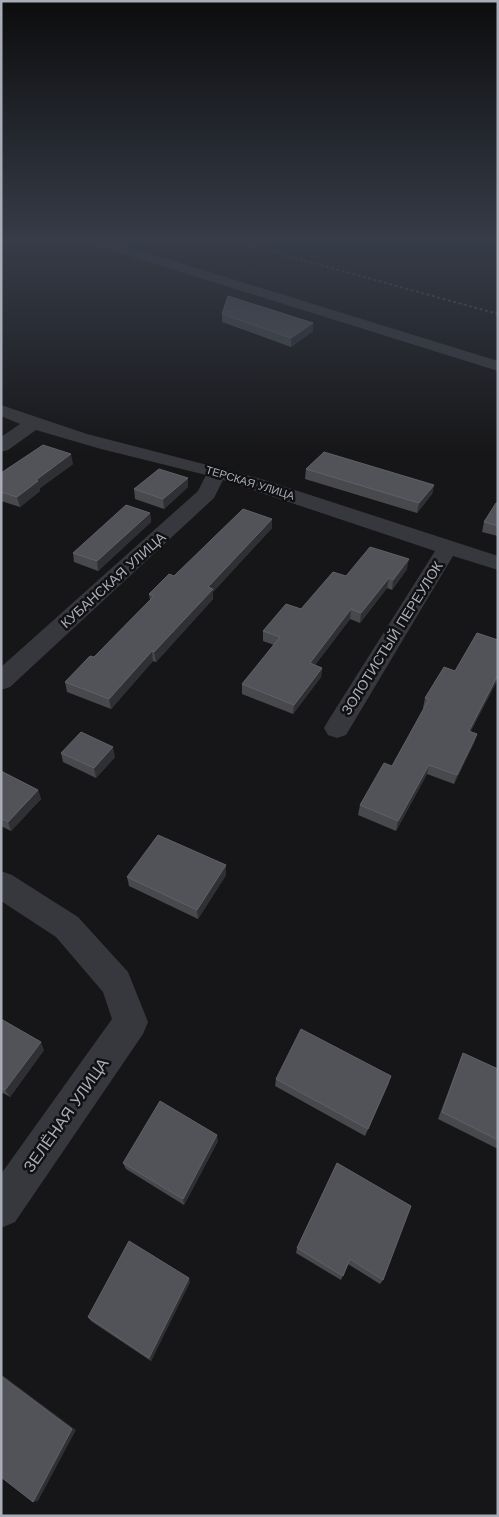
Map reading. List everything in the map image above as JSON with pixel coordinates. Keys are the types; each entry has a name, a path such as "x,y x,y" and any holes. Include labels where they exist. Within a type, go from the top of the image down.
{"street":[{"path":"330,314 498,366"},
{"name":"ТЕРСКАЯ УЛИЦА","path":"1,410 32,424 217,472 447,549 498,563"},
{"path":"1,446 32,424"},
{"name":"КУБАНСКАЯ УЛИЦА","path":"1,681 207,494 217,472"},
{"name":"ЗОЛОТИСТЫЙ ПЕРЕУЛОК","path":"337,728 447,549"},
{"name":"ЗЕЛЁНАЯ УЛИЦА","path":"1,884 67,927 116,983 130,1022 1,1208"}],"building":[{"path":"222,314 284,314 313,323 291,338"},
{"path":"43,445 71,454 17,497 1,492 1,473"},
{"path":"324,452 434,485 419,503 306,469"},
{"path":"159,469 188,478 163,499 134,489"},
{"path":"496,503 498,503 498,526 484,522"},
{"path":"126,505 150,513 97,561 73,553"},
{"path":"243,509 272,519 208,587 213,589 154,652 152,651 109,699 65,682 90,656 94,657 154,596 149,594 169,574 174,576"},
{"path":"370,547 409,559 393,580 389,578 361,613 351,609 310,663 322,668 294,705 242,684 280,637 263,631 286,604 301,609 333,572 346,576"},
{"path":"477,633 498,640 498,675 469,731 477,734 457,775 429,765 398,821 360,805 384,763 392,766 429,699 425,698 444,667 455,671"},
{"path":"81,732 113,747 94,768 61,753"},
{"path":"1,771 38,790 8,822 1,818"},
{"path":"158,835 226,865 197,910 127,877"},
{"path":"1,1019 41,1042 5,1090 1,1088"},
{"path":"301,1029 391,1076 368,1129 276,1079"},
{"path":"463,1053 498,1069 498,1140 442,1112"},
{"path":"160,1101 217,1135 183,1199 123,1163"},
{"path":"337,1163 411,1206 383,1280 350,1259 343,1276 297,1248"},
{"path":"129,1241 189,1278 149,1358 88,1317"},
{"path":"1,1376 72,1429 33,1502 1,1477"}]}
